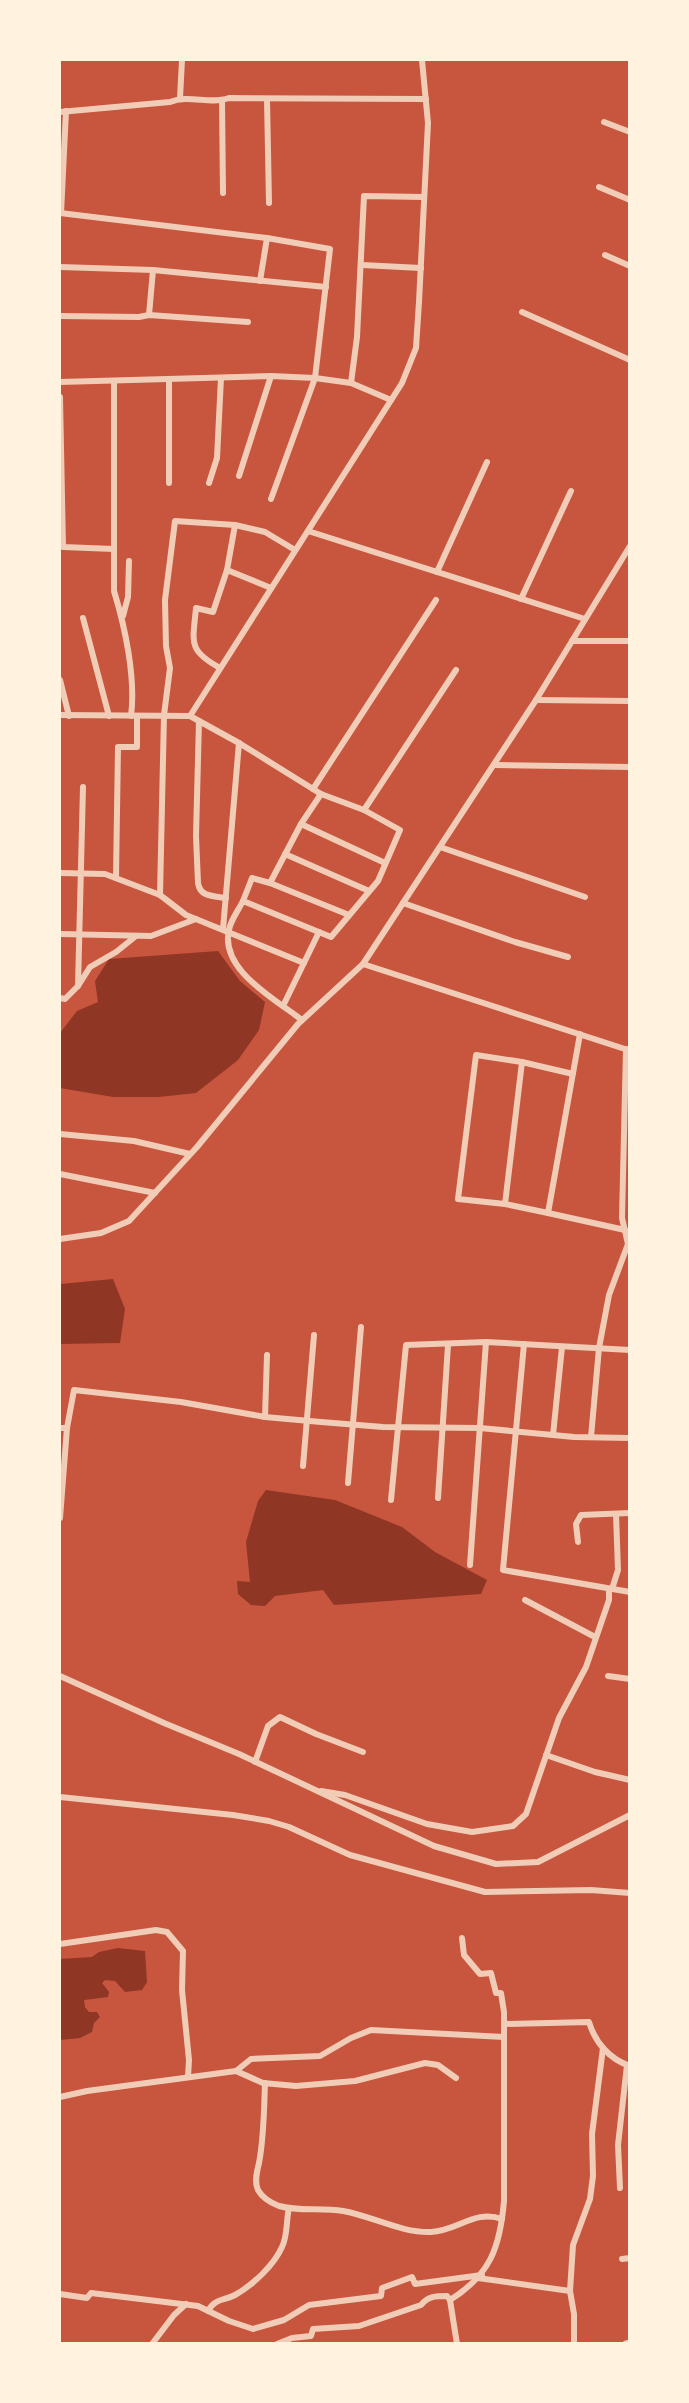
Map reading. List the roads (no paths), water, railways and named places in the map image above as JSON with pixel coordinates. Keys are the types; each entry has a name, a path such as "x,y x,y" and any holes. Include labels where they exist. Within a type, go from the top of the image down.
{"street":[{"path":"180,98 182,60"},
{"path":"190,716 402,383 416,348 428,123 422,60"},
{"path":"271,499 315,378 330,248 60,213 63,111 170,102 180,98 426,99"},
{"path":"267,99 269,203"},
{"path":"222,100 223,193"},
{"path":"604,122 629,132"},
{"path":"599,187 629,200"},
{"path":"351,383 357,337 364,196 425,197"},
{"path":"260,281 267,238"},
{"path":"605,255 629,266"},
{"path":"362,265 421,268"},
{"path":"60,267 153,270 327,288"},
{"path":"149,315 153,270"},
{"path":"523,312 629,360"},
{"path":"60,316 149,315 248,322"},
{"path":"60,382 271,376 315,378 351,383 391,400"},
{"path":"239,476 271,376"},
{"path":"209,483 217,458 221,377"},
{"path":"169,379 169,483"},
{"path":"114,381 114,591 122,618 137,747 118,747 116,878"},
{"path":"60,397 63,547 114,549"},
{"path":"437,572 486,462"},
{"path":"521,599 571,491"},
{"path":"160,895 164,715 170,668 166,646 165,600 175,522 234,525 265,532 295,550"},
{"path":"220,668 205,660 196,651 196,608 213,612 227,570 234,525"},
{"path":"308,531 585,619"},
{"path":"60,1239 101,1233 129,1221 190,1154 302,1020 363,964 536,700 629,546"},
{"path":"122,618 128,597 129,561"},
{"path":"227,570 271,588"},
{"path":"313,789 436,600"},
{"path":"83,618 109,716"},
{"path":"572,641 629,641"},
{"path":"364,810 457,670"},
{"path":"60,680 69,716"},
{"path":"536,700 629,701"},
{"path":"60,716 190,716 321,794 364,810 400,830 377,881 331,937 243,901"},
{"path":"200,721 196,836 198,883 203,894 226,898"},
{"path":"239,743 226,898 228,948 238,971 302,1020"},
{"path":"494,765 629,767"},
{"path":"78,986 83,787"},
{"path":"270,883 301,824 321,794"},
{"path":"301,824 386,863"},
{"path":"440,847 585,897"},
{"path":"285,853 369,891"},
{"path":"60,873 105,874 116,878 160,895 186,915 304,963"},
{"path":"226,930 243,901 252,878 349,915"},
{"path":"403,903 515,942 568,957"},
{"path":"60,934 151,936 196,919"},
{"path":"284,1006 318,932"},
{"path":"60,998 65,999 78,986 90,967 136,936"},
{"path":"363,964 627,1049 622,1219 628,1244 609,1295 599,1348 591,1437"},
{"path":"548,1213 580,1034"},
{"path":"573,1074 476,1055 458,1199 505,1204 627,1231"},
{"path":"505,1204 522,1062"},
{"path":"60,1134 134,1141 190,1154"},
{"path":"60,1174 155,1193"},
{"path":"348,1483 361,1327"},
{"path":"303,1466 314,1335"},
{"path":"391,1500 406,1345 486,1342 629,1350"},
{"path":"470,1565 486,1342"},
{"path":"524,1344 503,1570 629,1592"},
{"path":"438,1498 448,1345"},
{"path":"553,1435 562,1347"},
{"path":"265,1417 267,1355"},
{"path":"60,1518 63,1428 74,1390 181,1402 265,1417 306,1421 398,1427 480,1428 629,1438"},
{"path":"578,1542 576,1524 581,1515 629,1513"},
{"path":"312,1789 345,1796 428,1824 472,1832 513,1826 526,1814 559,1718 586,1667 609,1600 618,1570 615,1514"},
{"path":"525,1600 568,1620 595,1637"},
{"path":"60,1676 255,1762 434,1846 496,1864 538,1862 629,1815"},
{"path":"608,1676 629,1679"},
{"path":"255,1762 268,1726 280,1717 363,1752"},
{"path":"546,1755 595,1772 629,1780"},
{"path":"60,1797 269,1821 357,1857 485,1892 591,1890 629,1893"},
{"path":"60,1944 156,1930 167,1932 183,1951 188,2077"},
{"path":"450,2300 471,2287 480,2277 495,2248 504,2201 504,2024 501,1993 496,1993 491,1973 480,1974 464,1955 462,1938"},
{"path":"504,2024 589,2022 595,2039 603,2048 628,2065 618,2144 620,2188"},
{"path":"236,2071 251,2059 320,2056 371,2030 504,2037"},
{"path":"574,2343 574,2314 570,2291 573,2245 590,2199 593,2176 592,2134 603,2048"},
{"path":"60,2097 236,2071 265,2083 296,2086 355,2081 425,2063 438,2065 456,2078"},
{"path":"265,2083 264,2124 257,2188 265,2198 276,2205 298,2210 334,2209 409,2230 429,2232 457,2226 480,2215 492,2215 502,2219"},
{"path":"208,2311 211,2304 245,2290 276,2257 285,2237 289,2208"},
{"path":"60,2294 87,2298 90,2293 113,2294 198,2306 253,2329 284,2320 309,2305 381,2296 382,2288 412,2277 415,2284 480,2277 570,2291"},
{"path":"277,2343 311,2336 313,2329 359,2326 421,2305 425,2299 447,2295 457,2343"},
{"path":"152,2343 186,2304"}]}
